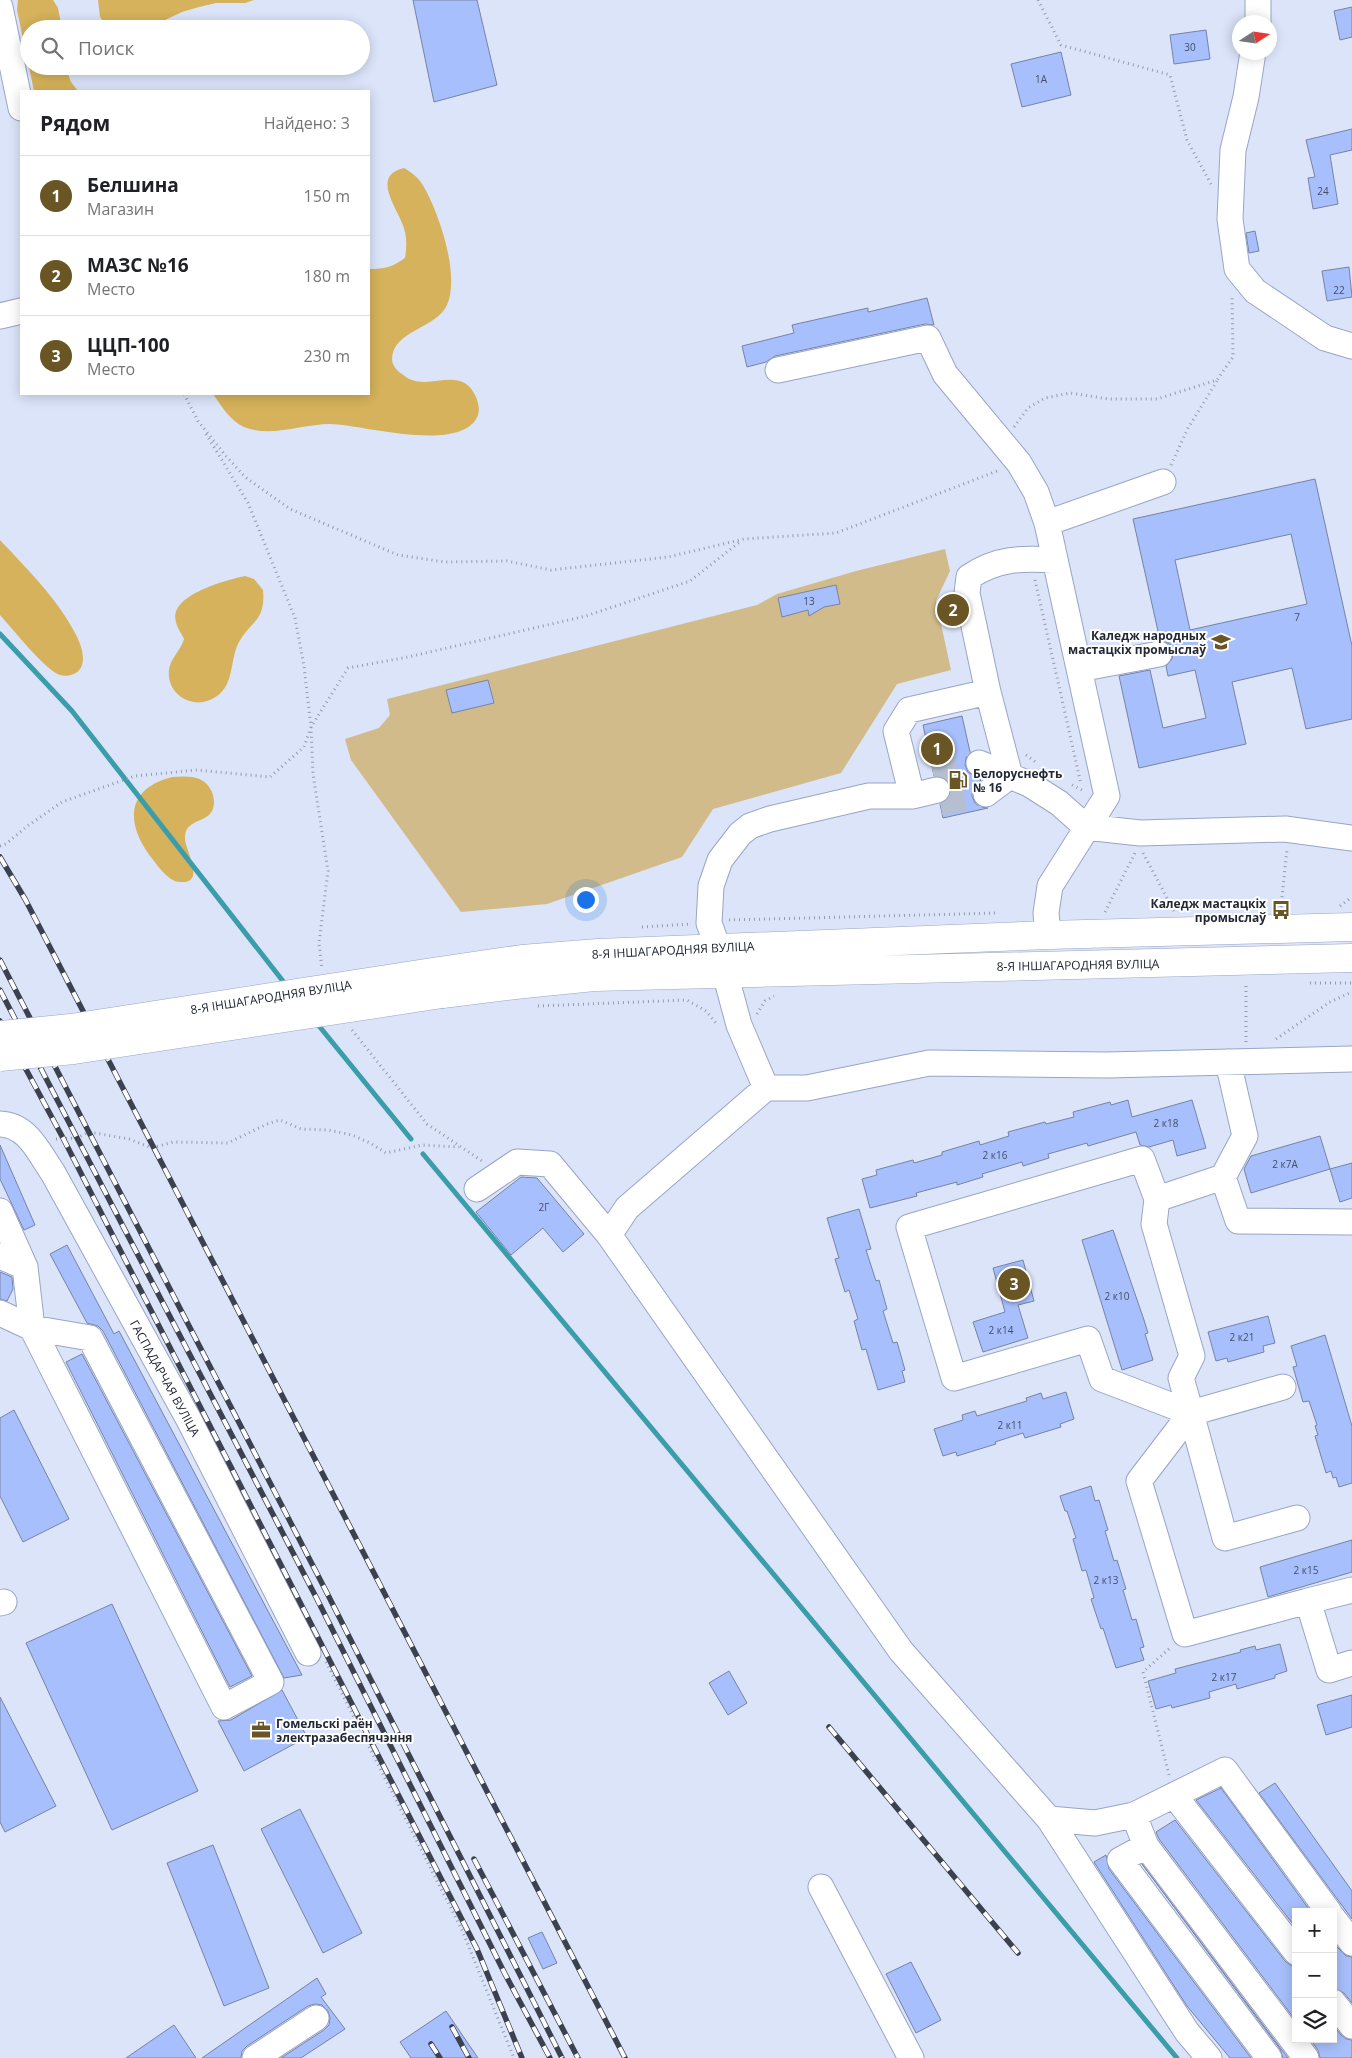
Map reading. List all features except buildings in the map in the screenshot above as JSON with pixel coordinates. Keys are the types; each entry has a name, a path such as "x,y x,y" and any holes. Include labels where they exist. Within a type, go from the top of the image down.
{"main road":[{"name":"8-Я ІНШАГАРОДНЯЯ ВУЛІЦА","path":"0,1057 84,1049 441,983 522,959 598,953 1048,935 1344,918"},
{"path":"1048,935 1049,965"},
{"path":"718,948 725,974"},
{"name":"8-Я ІНШАГАРОДНЯЯ ВУЛІЦА","path":"0,1035 441,983 524,984 594,978 1352,958"}],"street":[{"path":"1258,0 1258,15"},
{"path":"0,6 20,103"},
{"path":"1252,60 1246,97 1233,150 1230,219 1237,269 1255,290 1326,338 1352,346"},
{"path":"0,316 20,311"},
{"path":"778,370 928,338 946,374 1012,454 1036,492 1047,523 1107,796 1050,886 1046,913 1048,935"},
{"path":"1047,523 1163,482"},
{"path":"1010,776 988,692 967,593 969,576 981,569 1020,558 1054,560"},
{"path":"1079,669 1159,654"},
{"path":"912,796 896,731 908,710 988,692"},
{"path":"982,779 1010,776 1029,784 1059,803 1086,827 1140,833 1285,830 1352,838"},
{"path":"718,948 709,923 711,886 720,860 740,834 750,826 770,818 869,796 912,796 936,789"},
{"path":"725,974 739,1024 766,1088"},
{"path":"609,1235 627,1208 766,1088 807,1088 929,1063 1107,1065 1352,1059"},
{"path":"1157,1199 1223,1177 1246,1136 1237,1062"},
{"name":"ГАСПАДАРЧАЯ ВУЛІЦА","path":"0,1124 10,1124 28,1136 53,1173 189,1420 308,1652"},
{"path":"1283,1387 1191,1413 1102,1379 1088,1339 954,1378 909,1227 1142,1159 1157,1199 1154,1224 1192,1356 1181,1378 1191,1413 1225,1538 1296,1518"},
{"path":"477,1189 517,1162 550,1164 609,1235 901,1651 1048,1819 1187,2032 1210,2058"},
{"path":"1223,1177 1238,1222 1352,1222"},
{"path":"0,1210 25,1267 32,1328 224,1707 271,1682 90,1338 32,1328 0,1313"},
{"path":"0,1256 25,1267"},
{"path":"1191,1413 1139,1481 1185,1634 1352,1590"},
{"path":"1308,1601 1329,1670 1352,1663"},
{"path":"1048,1819 1095,1823 1134,1815 1225,1770 1324,1908"},
{"path":"1174,1795 1292,1947"},
{"path":"1134,1815 1146,1846 1306,2058"},
{"path":"1146,1846 1120,1860 1269,2058"},
{"path":"821,1887 911,2058"},
{"path":"1337,2007 1352,2026"},
{"path":"255,2058 316,2018"}],"path":[{"path":"1038,0 1061,45 1170,75 1186,140 1213,188"},
{"path":"1163,482 1188,428 1233,357 1232,288"},
{"path":"198,421 245,477 290,509 398,555 445,562 507,561 551,570 668,557 744,539 836,533 1012,454 1013,429 1028,408 1045,398 1070,393 1108,399 1157,399 1217,380"},
{"path":"185,395 198,421 248,503 294,618 304,666 311,727 313,774 328,871 320,943 322,970"},
{"path":"0,846 6,844 26,827 62,802 135,776 197,770 270,777 304,747 311,727 348,668 408,657 586,616 690,581 744,539"},
{"path":"1034,574 1082,790 1107,796"},
{"path":"1112,915 1103,916 1139,846 1175,913 1166,913"},
{"path":"1281,910 1288,846"},
{"path":"1344,918 1352,897"},
{"path":"1237,1062 1246,983"},
{"path":"1237,1062 1330,1002 1352,992"},
{"path":"532,1007 687,1000 706,1011 721,1029 754,1021 764,1001 772,996 782,995"},
{"path":"349,1026 427,1124 500,1174"},
{"path":"28,1136 50,1140 77,1138 89,1132 129,1139 152,1148 173,1142 228,1144 267,1124 280,1120 301,1130 328,1130 352,1135 386,1153 422,1145 462,1147"},
{"path":"1174,1795 1143,1672 1185,1634"},
{"path":"308,1652 326,1662 462,1930 514,2058"}],"shaded area":[{"path":"18,0 53,0 58,8 60,20 20,20 20,24 17,10"},
{"path":"98,0 254,0 245,3 216,3 182,12 165,20 102,20 100,17"},
{"path":"31,75 68,75 77,90 34,90"},
{"path":"404,168 414,174 431,201 442,230 450,263 451,278 447,305 442,313 399,342 394,349 393,363 398,371 412,380 430,382 456,380 463,382 476,397 479,408 478,415 469,427 453,433 432,435 386,432 330,424 265,431 244,427 234,421 214,395 370,395 370,269 388,267 405,258 405,231 391,200 387,184 389,177 394,172"},
{"path":"0,540 50,595 75,633 83,656 82,665 76,673 66,676 60,675 46,666 0,615"},
{"path":"945,549 950,571 936,601 951,670 897,684 841,773 713,809 682,857 547,904 461,912 351,760 345,739 379,728 390,715 387,699 757,605 777,594 856,571"},
{"path":"245,576 254,579 263,590 262,609 256,621 242,636 238,644 229,679 222,691 209,701 192,702 184,699 177,694 169,679 169,670 173,658 184,639 176,622 176,612 181,604 201,590"},
{"path":"172,777 190,777 205,782 209,786 214,799 213,809 209,815 188,828 185,839 193,865 193,872 192,878 188,881 180,882 162,871 145,848 138,836 134,812 137,801 144,791 156,783"}],"waterway":[{"path":"0,634 72,711 286,985"},
{"path":"315,1021 411,1139"},
{"path":"423,1154 1177,2058"}],"tunnel":[{"path":"933,773 979,763"},
{"path":"940,803 986,794"}],"railway":[{"path":"0,857 25,899 625,2058"},
{"path":"0,960 327,1593 562,2058"},
{"path":"0,990 317,1599 505,1974 550,2058"},
{"path":"0,1021 63,1138 477,1949 522,2058"},
{"path":"829,1727 1018,1953"},
{"path":"474,1859 578,2058"},
{"path":"452,2027 469,2058"},
{"path":"431,2044 440,2058"}],"place":[{"name":"МАЗС №16","path":"953,610"},
{"name":"Каледж народных мастацкіх промыслаў","path":"1221,642"},
{"name":"Белшина","path":"937,749"},
{"name":"Белоруснефть № 16","path":"958,780"},
{"name":"Каледж мастацкіх промыслаў","path":"1281,910"},
{"name":"ЦЦП-100","path":"1014,1284"},
{"name":"Гомельскі раён электразабеспячэння","path":"261,1730"}]}
